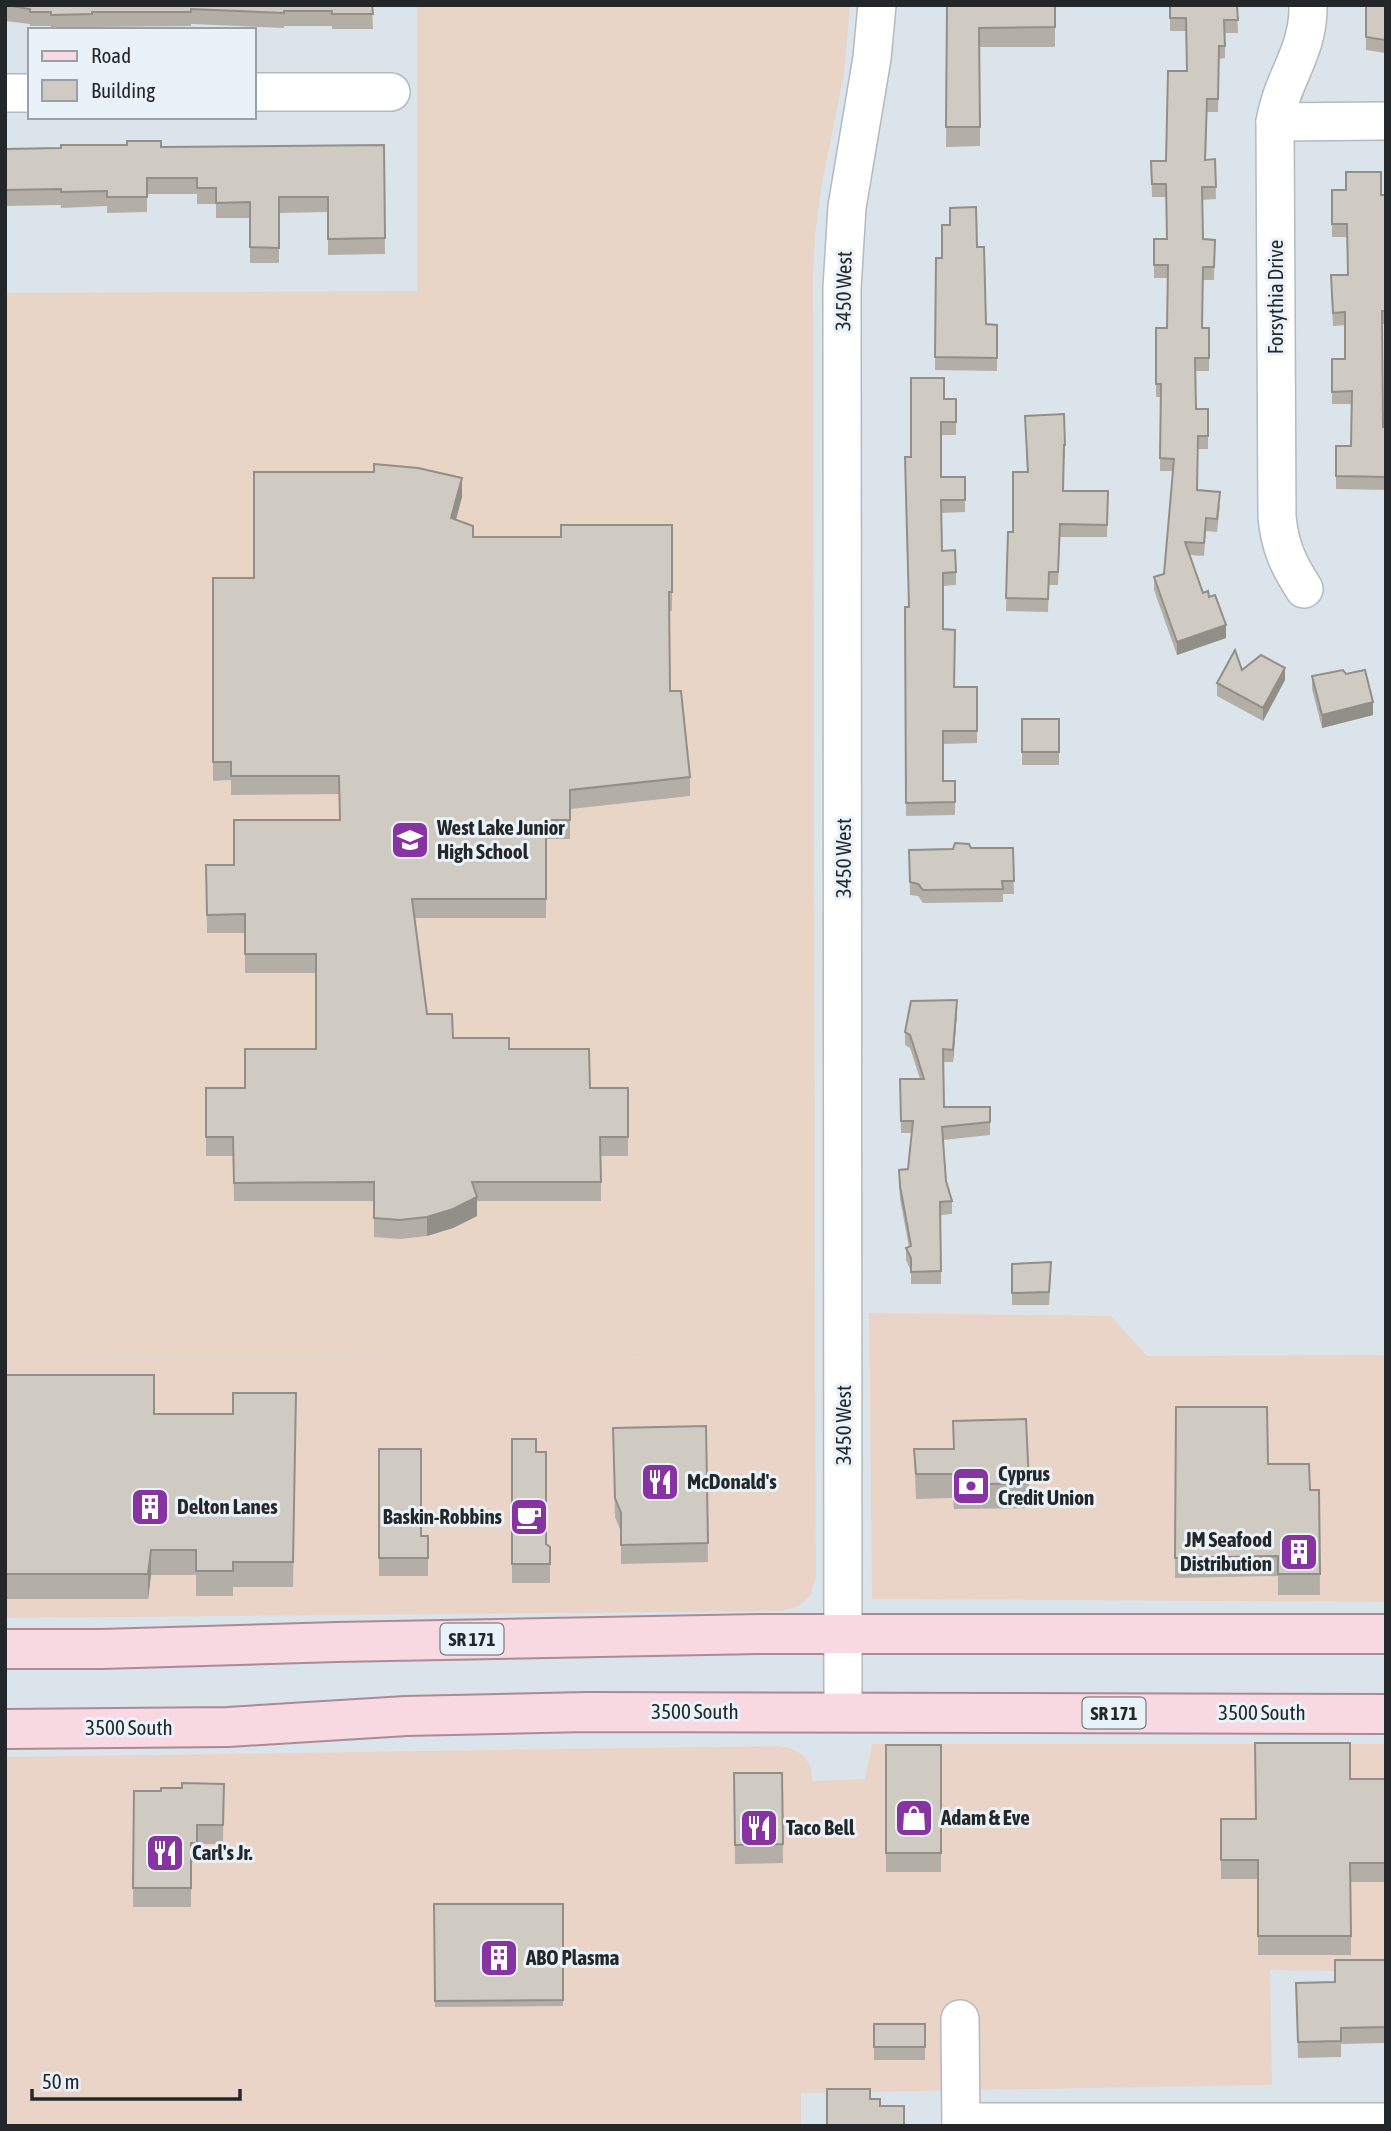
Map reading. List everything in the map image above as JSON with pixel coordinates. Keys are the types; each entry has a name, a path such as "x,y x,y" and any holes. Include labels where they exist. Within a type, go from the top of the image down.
{"main road":[{"name":"SR 171","path":"5,1649 843,1633 1386,1634"},
{"name":"3500 South","path":"5,1729 228,1727 479,1714 1386,1714"}],"street":[{"name":"3450 West","path":"843,1713 842,288 847,207 872,58 877,5"},
{"name":"Forsythia Drive","path":"1304,589 1288,563 1279,540 1277,517 1275,122 1278,101 1304,45 1308,5"},
{"path":"256,92 391,92"},
{"path":"5,93 28,93"},
{"path":"1275,122 1386,121"},
{"path":"960,2020 961,2124 1386,2122"}],"shaded area":[{"name":"West Lake Junior High School","path":"417,5 850,5 844,74 822,183 813,274 815,1357 5,1359 5,293 417,291"},
{"path":"869,1313 1111,1316 1147,1356 1386,1355 1386,1602 872,1599"},
{"path":"815,1357 816,1577 810,1596 794,1608 782,1611 5,1618 5,1359"},
{"path":"872,1744 1386,1744 1386,1972 1270,1970 1272,2085 801,2093 801,2126 5,2126 5,1757 777,1746 790,1748 803,1755 810,1765 813,1781 865,1779"}],"building":[{"path":"5,5 372,5 373,14 191,9 191,12 92,12 51,15 51,12 30,12 30,9"},
{"path":"947,5 1055,5 1055,27 979,28 980,127 946,127"},
{"path":"1170,5 1237,5 1238,20 1224,20 1225,46 1219,46 1218,99 1207,99 1205,160 1215,159 1216,187 1202,187 1203,239 1215,240 1214,267 1203,267 1202,328 1209,328 1209,358 1195,358 1196,409 1208,409 1208,436 1198,436 1197,490 1220,492 1217,519 1206,518 1204,543 1185,542 1203,593 1208,591 1209,597 1215,595 1226,625 1177,642 1154,577 1164,574 1174,459 1160,458 1161,384 1156,384 1156,328 1167,328 1168,265 1154,265 1154,239 1167,239 1166,184 1152,184 1151,161 1166,161 1168,71 1187,71 1186,18 1170,18"},
{"path":"1366,5 1386,5 1386,51 1385,40 1366,37"},
{"path":"127,141 161,141 161,147 384,145 385,238 328,239 328,197 279,197 279,248 250,247 250,202 216,203 216,188 197,188 197,178 147,178 147,197 107,197 107,191 5,190 5,149 61,148 61,145 127,145"},
{"path":"1346,172 1381,172 1381,195 1386,195 1386,311 1382,311 1386,477 1336,476 1336,446 1351,446 1352,391 1332,392 1332,359 1345,359 1345,312 1333,313 1331,275 1348,275 1347,224 1332,224 1332,190 1346,190"},
{"path":"976,207 977,247 984,247 986,324 997,325 997,358 935,357 936,258 942,258 942,225 950,225 950,208"},
{"path":"911,378 944,378 944,399 956,399 956,422 941,422 941,477 965,477 965,500 941,500 942,551 955,550 956,572 943,573 943,629 955,630 954,687 977,687 977,731 943,731 943,781 955,781 955,802 906,803 905,607 909,607 905,457 911,457"},
{"path":"1064,414 1063,491 1108,491 1107,525 1060,524 1058,572 1049,572 1048,599 1006,598 1008,532 1013,532 1013,472 1028,472 1025,416"},
{"path":"374,464 418,468 462,478 451,518 473,526 473,537 561,537 561,525 672,525 672,592 669,592 670,691 681,691 690,777 570,790 570,820 546,820 546,899 412,899 427,1014 452,1014 453,1038 509,1038 509,1049 589,1049 590,1088 628,1088 628,1137 600,1137 601,1182 472,1182 477,1197 453,1209 427,1217 400,1220 374,1218 374,1182 234,1183 233,1137 206,1137 206,1088 245,1088 245,1049 316,1049 316,954 245,954 245,914 207,915 206,865 234,865 234,820 340,820 339,776 231,776 231,762 213,762 213,578 254,578 254,472 374,472"},
{"path":"1235,650 1242,670 1261,655 1285,668 1263,708 1217,683"},
{"path":"1343,670 1346,674 1365,670 1373,702 1322,715 1312,676"},
{"path":"1022,719 1059,719 1059,752 1022,752"},
{"path":"955,843 969,844 971,848 1013,848 1014,881 1002,881 1003,889 923,890 918,884 910,882 909,850 953,849"},
{"path":"957,1000 953,1050 943,1049 944,1107 990,1107 990,1122 942,1127 946,1181 952,1201 940,1202 941,1271 911,1272 911,1258 906,1248 911,1246 899,1170 908,1169 913,1121 901,1121 900,1079 924,1079 910,1035 905,1032 911,1001"},
{"path":"1051,1262 1049,1292 1012,1293 1012,1264"},
{"name":"Delton Lanes","path":"5,1375 154,1375 154,1414 233,1414 233,1393 296,1393 293,1562 233,1562 233,1571 196,1571 196,1550 151,1550 148,1574 5,1574"},
{"path":"1176,1407 1267,1407 1268,1464 1309,1464 1310,1490 1319,1490 1320,1574 1278,1574 1278,1556 1175,1558"},
{"path":"1026,1419 1029,1483 954,1485 953,1474 916,1474 914,1449 954,1449 953,1421"},
{"name":"McDonald's","path":"706,1426 708,1543 621,1545 621,1513 615,1498 613,1428"},
{"name":"Baskin-Robbins","path":"512,1439 536,1439 536,1452 546,1452 546,1544 550,1547 550,1564 512,1564"},
{"path":"379,1449 421,1449 421,1536 428,1536 428,1558 379,1558"},
{"path":"1255,1743 1350,1743 1350,1779 1386,1779 1386,1863 1350,1863 1351,1936 1258,1936 1258,1860 1221,1860 1221,1819 1256,1819"},
{"name":"Adam & Eve","path":"886,1745 941,1745 941,1853 886,1853"},
{"name":"Taco Bell","path":"734,1773 782,1773 783,1844 735,1845"},
{"name":"Carl's Jr.","path":"182,1783 224,1784 223,1825 197,1825 197,1843 191,1843 191,1888 133,1888 134,1791 182,1788"},
{"name":"ABO Plasma","path":"434,1904 563,1904 563,2000 435,2001"},
{"path":"1335,1960 1386,1960 1386,2027 1341,2028 1341,2041 1298,2042 1296,1983 1335,1982"},
{"path":"874,2024 925,2024 925,2047 874,2047"},
{"path":"827,2089 870,2089 870,2099 880,2099 880,2106 904,2106 904,2126 827,2126"}],"place":[{"name":"West Lake Junior High School","path":"410,840"},
{"name":"McDonald's","path":"660,1482"},
{"name":"Cyprus Credit Union","path":"971,1486"},
{"name":"Delton Lanes","path":"150,1507"},
{"name":"Baskin-Robbins","path":"529,1517"},
{"name":"JM Seafood Distribution","path":"1299,1552"},
{"name":"Adam & Eve","path":"914,1818"},
{"name":"Taco Bell","path":"759,1828"},
{"name":"Carl's Jr.","path":"165,1853"},
{"name":"ABO Plasma","path":"499,1958"}]}
